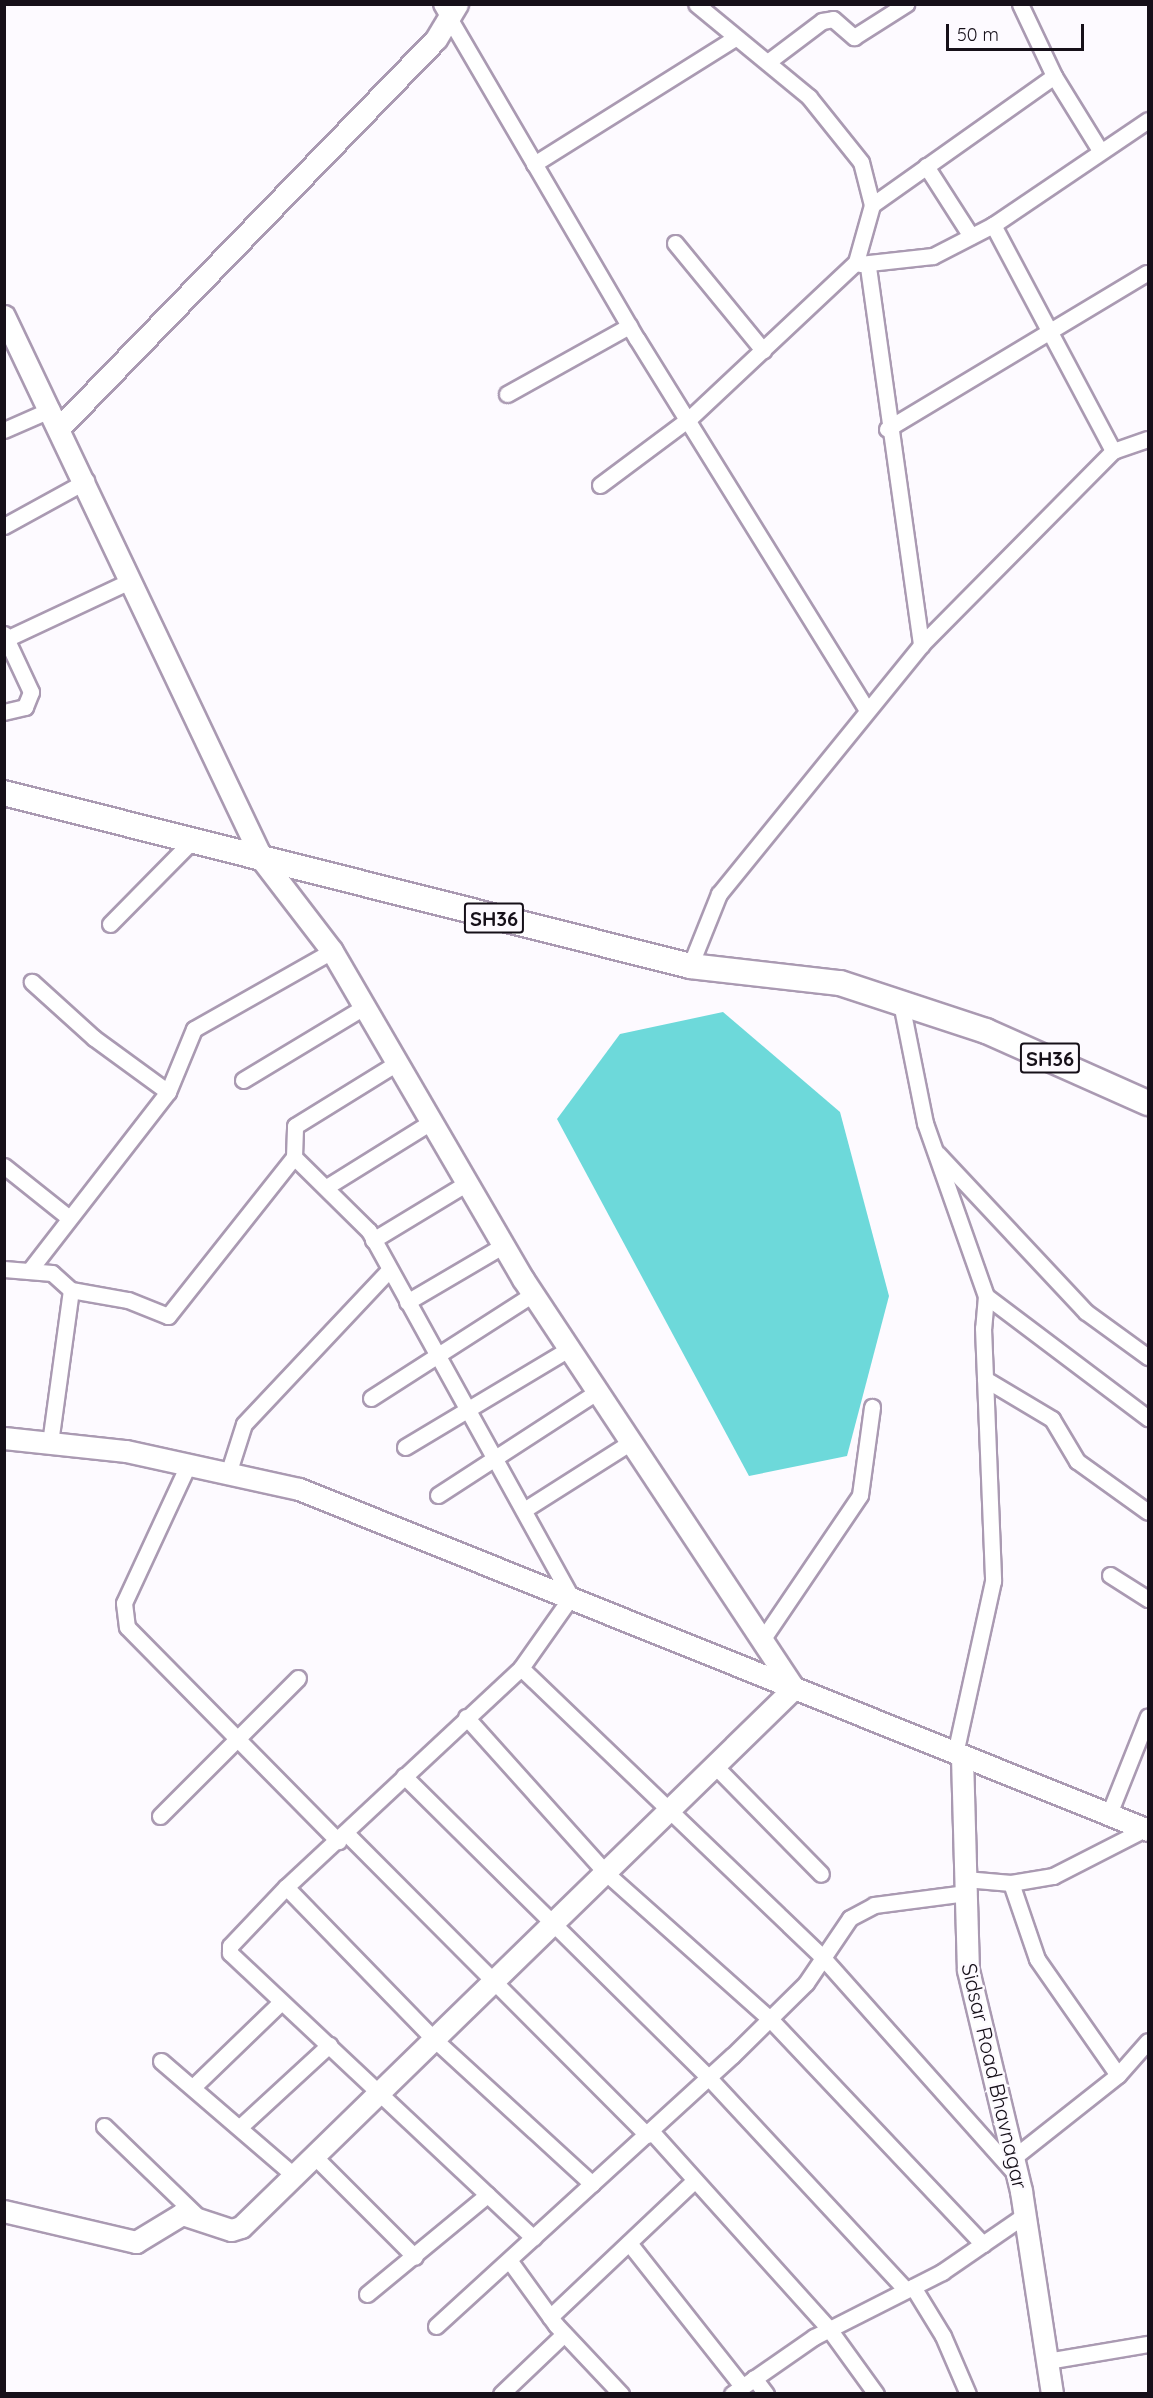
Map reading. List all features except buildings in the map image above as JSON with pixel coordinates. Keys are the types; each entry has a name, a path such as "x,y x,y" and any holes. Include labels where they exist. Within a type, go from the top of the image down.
{"main road":[{"path":"56,418 345,129 371,107 436,39 449,9"},
{"path":"4,316 20,343 86,481 130,581 263,861 332,951 533,1294 794,1688"},
{"name":"SH36","path":"4,793 263,861 690,966 840,983 986,1031 1113,1084 1149,1102"},
{"path":"4,1438 188,1465 299,1489 571,1597 958,1756 1147,1829"},
{"path":"4,2211 136,2242 177,2216 195,2214 236,2229 296,2177 794,1688"},
{"name":"Sidsar Road Bhavnagar","path":"958,1756 966,1886 968,1970 1025,2215 1052,2394"}],"street":[{"path":"696,4 735,38 769,61 809,97 861,162 872,205 862,265 921,645"},
{"path":"769,61 822,21 833,19 854,37 906,4"},
{"path":"1020,4 1054,76 1099,149"},
{"path":"449,9 534,164 629,326 690,418 866,709"},
{"path":"534,164 735,38"},
{"path":"872,205 1054,76"},
{"path":"600,485 690,418 763,350 862,265 933,256 993,225 1099,149 1149,120"},
{"path":"926,166 971,236"},
{"path":"993,225 1113,451"},
{"path":"675,243 763,350"},
{"path":"887,429 1147,273"},
{"path":"507,394 629,326"},
{"path":"4,430 56,418"},
{"path":"690,966 719,894 866,709 921,645 1113,451 1149,440"},
{"path":"4,526 86,481"},
{"path":"4,712 25,707 31,692 5,638 130,581"},
{"path":"110,924 191,842"},
{"path":"29,1271 68,1217 168,1092 194,1029 332,951"},
{"path":"32,982 94,1038 168,1092"},
{"path":"901,1003 934,1150 987,1296 985,1379 993,1581 958,1756"},
{"path":"243,1080 364,1007"},
{"path":"4,1269 52,1273 71,1290 128,1300 168,1316 294,1157 296,1126 397,1063"},
{"path":"328,1186 431,1122"},
{"path":"934,1150 1086,1312 1149,1357"},
{"path":"294,1157 328,1186 373,1240 435,1354 526,1508 571,1597 521,1668 465,1717 342,1837 286,1887 230,1946 234,1961 329,2044 533,2238"},
{"path":"4,1166 68,1217"},
{"path":"373,1240 467,1184"},
{"path":"407,1302 504,1245"},
{"path":"228,1474 244,1424 389,1270"},
{"path":"50,1443 71,1290"},
{"path":"371,1398 435,1354 533,1294"},
{"path":"987,1296 1149,1418"},
{"path":"405,1447 570,1349"},
{"path":"985,1379 1052,1419 1077,1461 1149,1512"},
{"path":"438,1495 598,1391"},
{"path":"762,1640 860,1495 872,1407"},
{"path":"526,1508 631,1442"},
{"path":"188,1465 123,1616 134,1638 238,1741 342,1837 649,2133 695,2180 829,2329 876,2394"},
{"path":"1110,1575 1149,1599"},
{"path":"521,1668 824,1959 1015,2167 1118,2074 1149,2041"},
{"path":"160,1816 238,1741 298,1678"},
{"path":"1109,1814 1144,1740 1149,1716"},
{"path":"465,1717 606,1873 770,2019 983,2244"},
{"path":"715,1766 820,1874"},
{"path":"404,1776 709,2078 909,2289 943,2336 968,2394"},
{"path":"436,2326 709,2078 770,2019 824,1959 850,1918 874,1905 966,1886 1011,1883 1053,1876 1147,1829"},
{"path":"1011,1883 1037,1959 1118,2074"},
{"path":"286,1887 435,2040 592,2184"},
{"path":"193,2087 281,2002"},
{"path":"241,2126 329,2044"},
{"path":"161,2061 241,2126 296,2177"},
{"path":"104,2126 195,2214"},
{"path":"315,2157 415,2257"},
{"path":"550,2317 695,2180"},
{"path":"367,2294 415,2257 487,2195"},
{"path":"743,2386 829,2329 909,2289 983,2244 1025,2215"},
{"path":"629,2243 743,2386 766,2394"},
{"path":"509,2260 564,2334 621,2394"},
{"path":"501,2394 564,2334"},
{"path":"1047,2361 1149,2344"}],"water":[{"path":"723,1012 840,1112 889,1296 847,1456 749,1476 557,1119 620,1034"}]}
